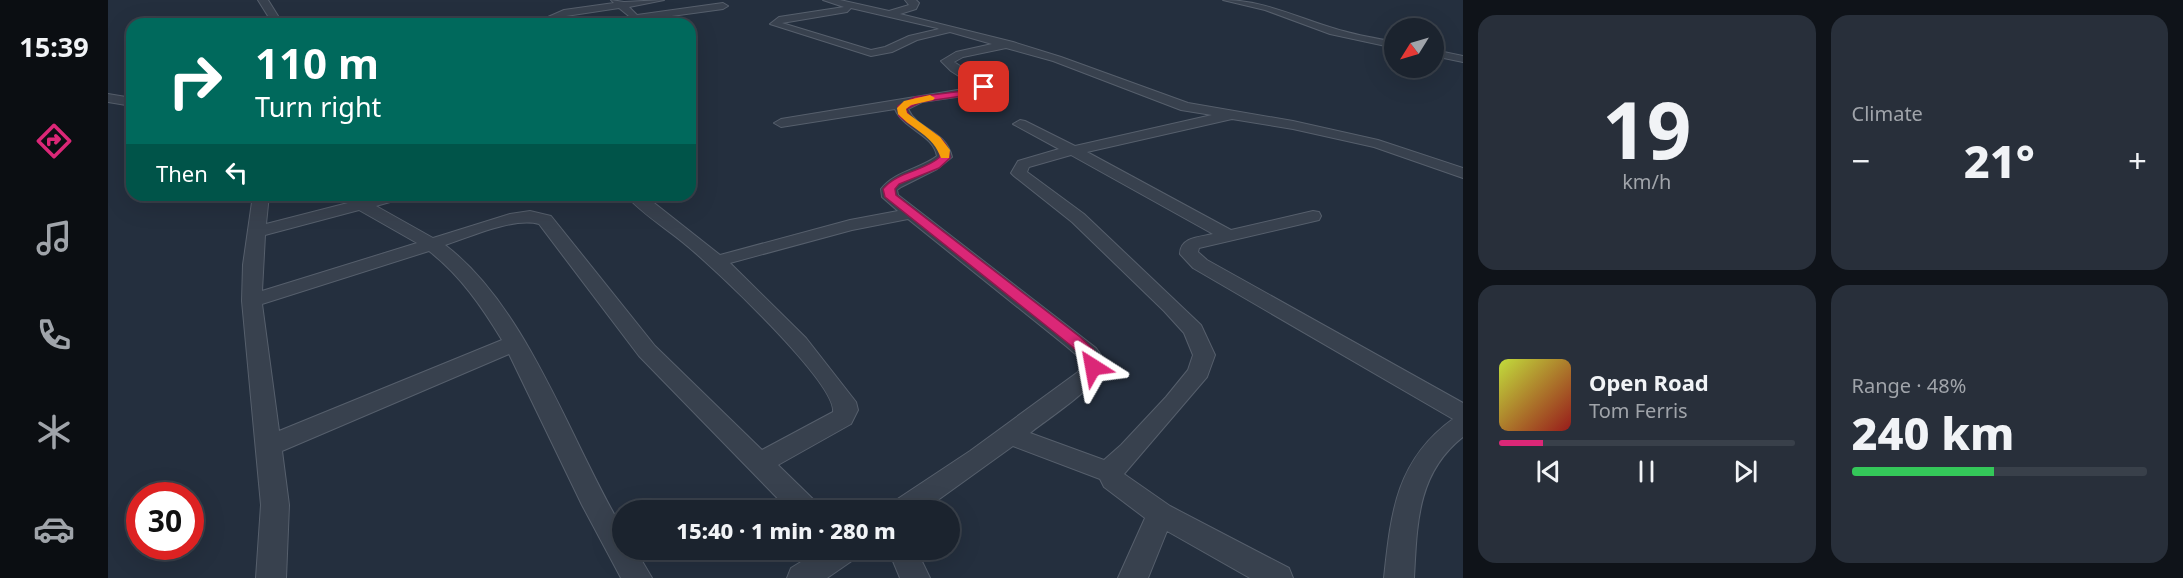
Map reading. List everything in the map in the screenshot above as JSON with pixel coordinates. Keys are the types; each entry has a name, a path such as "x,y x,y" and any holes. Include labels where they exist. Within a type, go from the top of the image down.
{"street":[{"path":"263,0 274,18"},
{"path":"553,18 558,15 618,2 658,0"},
{"path":"828,0 1009,44 1109,77 1167,101 1378,144 1463,173"},
{"path":"890,14 913,7 914,3 910,0"},
{"path":"1228,0 1266,8 1334,32 1384,43"},
{"path":"618,2 635,18 723,5"},
{"path":"856,8 779,20 775,24 864,53 878,53 913,38 953,29"},
{"path":"798,17 893,48"},
{"path":"781,123 980,90 984,87 979,82 947,61 960,54 1009,44"},
{"path":"1444,55 1463,59"},
{"path":"108,98 126,101"},
{"path":"908,103 901,108 902,114 936,139 945,150 945,158 936,166 895,182 889,189 890,197 1053,323 1094,361 1086,377 1010,435 917,500"},
{"path":"1231,115 1023,164 1019,173 1078,218 1171,307 1194,330 1204,355 1199,372 1130,452 1113,467 1111,473 1113,480 1160,514 1278,578"},
{"path":"1020,124 1158,194 1228,235"},
{"path":"260,201 252,265 252,301 275,505 271,578"},
{"path":"257,232 373,201"},
{"path":"642,201 717,261 783,324 832,386 846,410 842,418 758,464"},
{"path":"360,204 433,245 456,264 515,343 591,497 637,578"},
{"path":"717,261 850,225 910,214"},
{"path":"252,301 510,219 530,216 545,220 647,351 796,500"},
{"path":"1313,216 1193,244 1189,249 1189,254 1221,276 1463,414"},
{"path":"268,446 515,343"},
{"path":"1399,578 1404,521 1417,474 1437,445 1463,424"},
{"path":"1010,435 1111,473"},
{"path":"1133,578 1160,514"},
{"path":"802,578 829,560"},
{"path":"907,560 915,578"}],"slow traffic":[{"path":"930,98 908,103 901,108 902,114 936,139 945,150 945,156"}],"route":[{"path":"984,87 973,92 919,99 901,108 902,114 908,120 936,139 945,150 945,158 936,166 895,182 889,189 890,197 1053,323 1088,353 1094,361 1093,367"}]}
